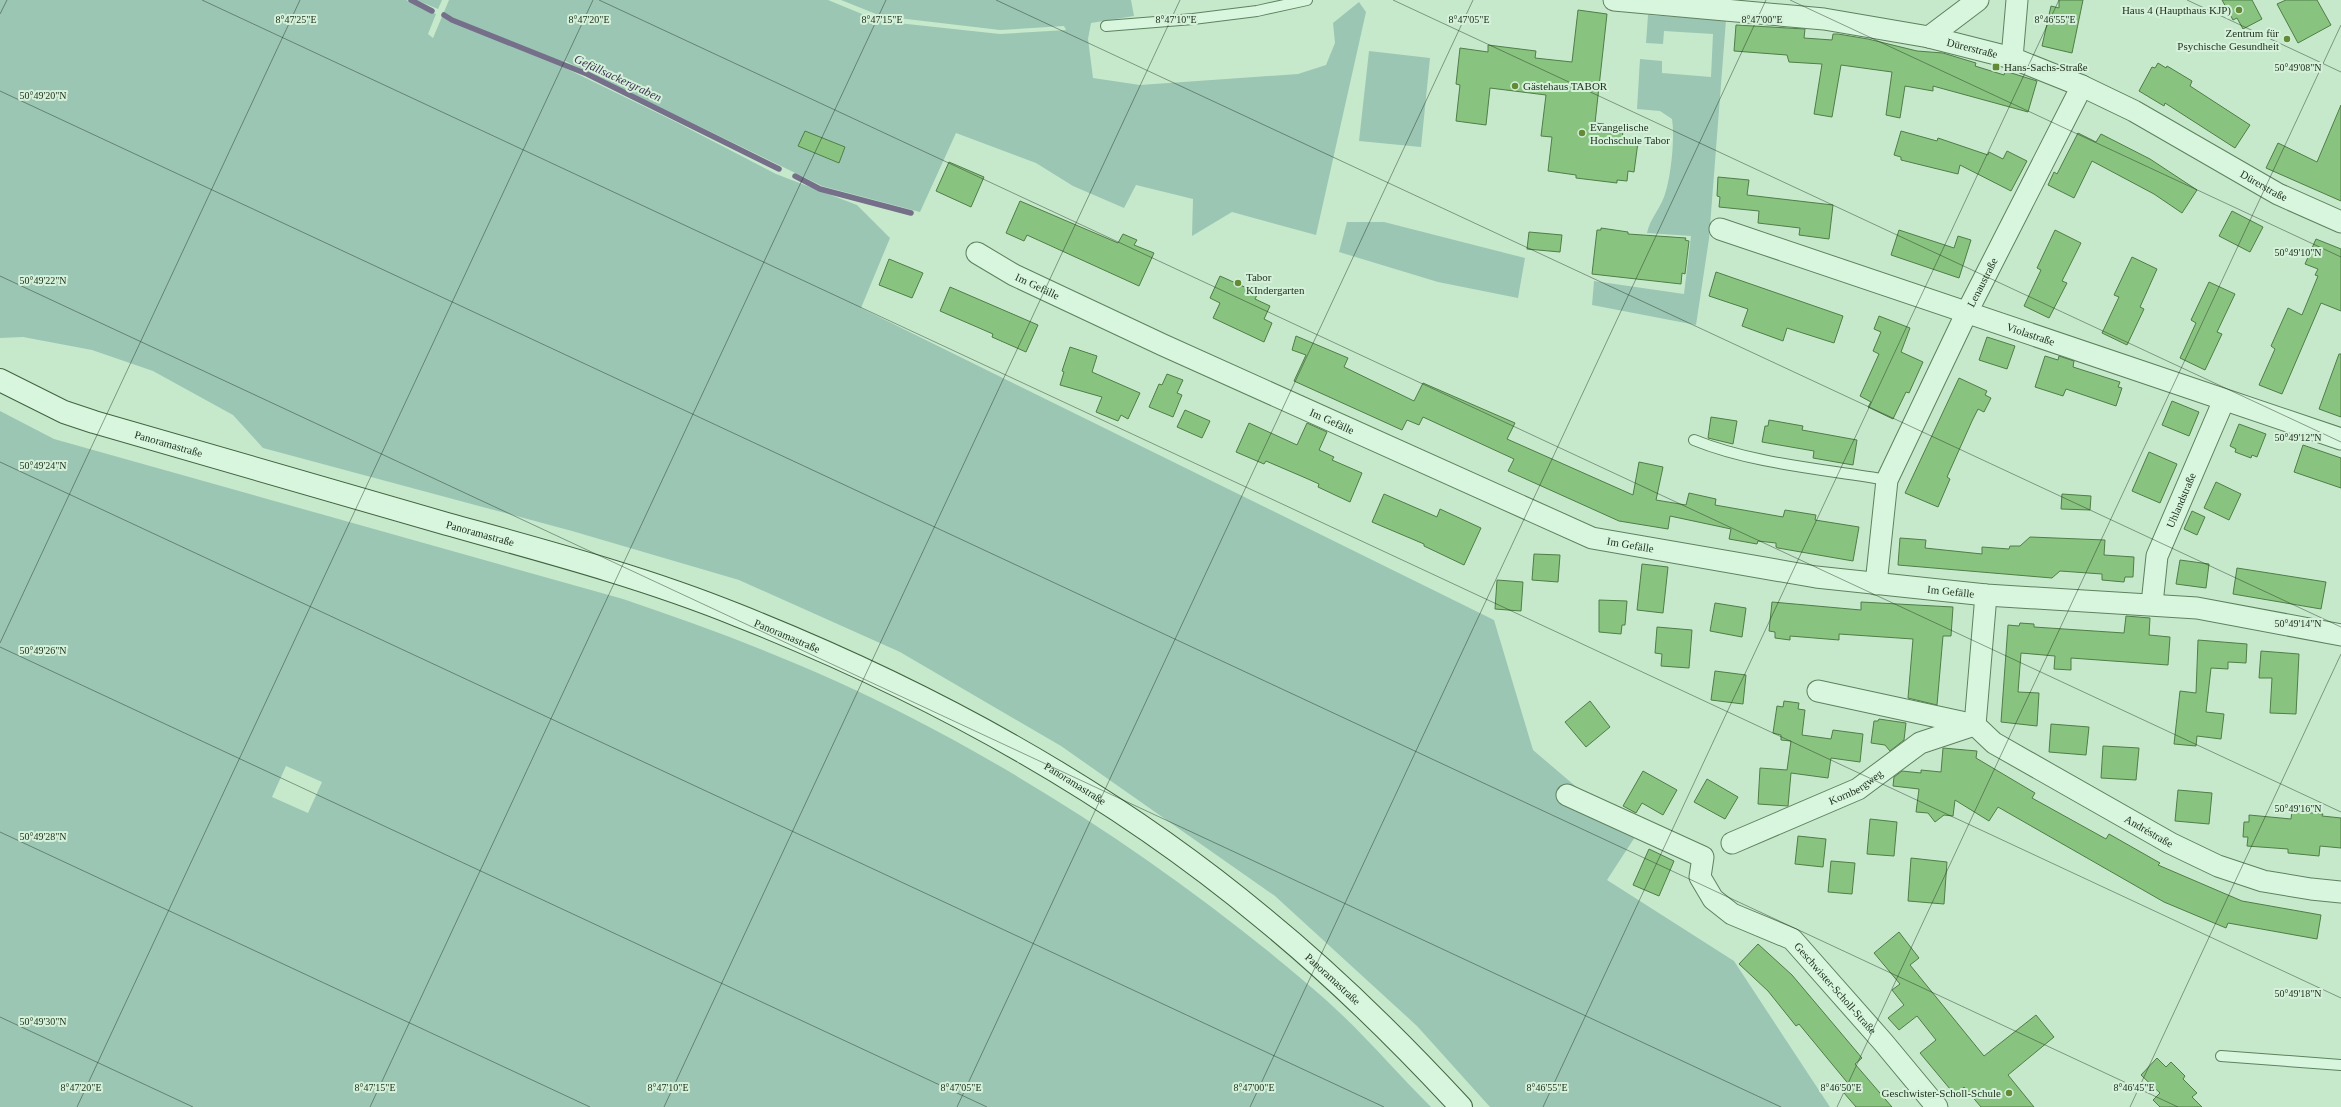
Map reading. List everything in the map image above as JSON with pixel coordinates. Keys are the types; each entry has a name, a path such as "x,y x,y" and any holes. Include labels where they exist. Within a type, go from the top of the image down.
{"main road":[{"name":"Panoramastraße","path":"0,380 64,412 94,422 568,558 648,583 735,614 891,680 963,718 1085,790 1162,841 1209,876 1262,916 1332,977 1414,1056 1461,1107"}],"street":[{"name":"Dürerstraße","path":"1614,0 1647,1 1824,19 1929,37 2012,58 2082,86 2134,111 2278,194 2341,222"},
{"path":"1929,37 1978,0"},
{"path":"2012,58 2017,0"},
{"name":"Lenaustraße","path":"1876,584 1887,480 1967,312 2082,86"},
{"name":"Violastraße","path":"1720,229 2341,439"},
{"name":"Im Gefälle","path":"977,253 1014,275 1592,538 1816,577 1986,595 2152,604 2197,608 2341,635"},
{"name":"Uhlandstraße","path":"2152,604 2157,556 2224,400"},
{"path":"1818,691 1975,725 1986,595"},
{"name":"Kornbergweg","path":"1732,843 1858,789 1920,743 1975,725"},
{"name":"Andréstraße","path":"1975,725 1994,743 2170,844 2218,866 2263,881 2311,889 2341,892"},
{"name":"Geschwister-Scholl-Straße","path":"1567,795 1703,857 1700,876 1713,899 1732,914 1792,939 1873,1030 1937,1107"}],"lane":[{"path":"1106,26 1222,16 1257,11 1307,0"},
{"path":"1694,440 1716,449 1741,455 1887,480"},
{"path":"2222,1056 2341,1065"}],"green space":[{"path":"0,0 406,0 436,14 428,34 433,38 449,0 828,0 879,21 1000,34 1066,30 1064,26 1000,30 881,16 841,0 1131,0 1134,16 1091,23 1088,39 1093,78 1140,85 1298,74 1326,65 1335,43 1333,23 1359,2 1366,12 1316,235 1232,212 1192,236 1193,199 1136,185 1124,208 1073,186 1036,163 956,133 920,212 822,186 565,61 559,65 676,122 776,174 857,205 890,238 861,308 1494,620 1533,750 1635,837 1607,880 1734,961 1830,1107 1490,1107 1417,1026 1275,896 1061,746 900,652 739,580 572,531 263,448 233,415 153,371 92,350 23,337 0,338"},
{"path":"416,0 442,0 438,9"},
{"path":"1648,15 1726,20 1709,239 1696,325 1592,305 1594,281 1684,294 1691,236 1647,233 1650,223 1662,202 1669,179 1672,158 1673,127 1672,119 1660,111 1637,109 1640,59 1662,61 1662,73 1711,77 1713,34 1664,31 1663,44 1646,43"},
{"path":"1369,51 1430,58 1421,147 1359,141"},
{"path":"1347,222 1384,222 1525,258 1518,298 1438,282 1339,252"},
{"path":"0,411 54,439 623,599 769,652 840,683 910,717 965,746 1073,811 1178,882 1229,920 1326,1000 1366,1039 1431,1107 0,1107","holes":["286,766 322,782 308,813 272,797"]}],"building":[{"path":"2059,0 2083,0 2072,53 2042,46 2051,6 2059,8"},
{"path":"2222,0 2252,0 2262,19 2243,29 2237,18 2233,20"},
{"path":"2286,0 2317,0 2331,25 2298,43 2277,4"},
{"path":"1578,10 1607,14 1595,123 1604,124 1603,128 1623,131 1622,140 1638,142 1634,172 1628,171 1627,181 1617,180 1617,183 1576,178 1576,175 1548,171 1552,137 1541,136 1546,95 1490,88 1486,125 1456,121 1460,85 1456,84 1460,48 1488,52 1488,45 1536,51 1535,58 1572,62"},
{"path":"1736,25 1805,29 1804,38 1832,40 1833,34 1838,34 1868,39 1917,51 1943,53 1976,63 1975,66 2004,75 2005,71 2037,81 2028,112 1933,86 1933,91 1905,86 1900,118 1886,115 1892,72 1841,65 1832,117 1814,114 1822,64 1789,62 1787,55 1734,51"},
{"path":"2158,63 2166,68 2167,66 2192,81 2190,86 2250,125 2235,148 2165,103 2164,106 2139,91 2152,67 2155,68"},
{"path":"2341,105 2341,201 2266,168 2278,143 2317,162"},
{"path":"805,131 845,147 839,163 798,146"},
{"path":"1901,131 1937,141 1938,138 1988,155 1989,152 2003,159 2007,151 2027,161 2011,191 1960,165 1958,174 1901,160 1901,157 1894,155"},
{"path":"2078,133 2096,142 2101,134 2150,159 2197,190 2182,213 2154,194 2092,161 2074,198 2048,185 2054,172 2057,174"},
{"path":"949,162 984,177 971,207 936,191"},
{"path":"1718,177 1749,180 1747,195 1833,205 1829,239 1799,235 1800,228 1758,223 1759,211 1719,207 1720,197 1717,196"},
{"path":"1020,201 1118,243 1123,234 1137,240 1134,245 1154,253 1139,286 1027,235 1024,241 1006,233"},
{"path":"2232,211 2263,227 2250,252 2219,236"},
{"path":"1601,228 1628,232 1628,234 1686,238 1685,240 1689,241 1685,274 1682,273 1681,284 1592,274 1597,230 1601,230"},
{"path":"1899,230 1954,248 1958,236 1971,240 1959,278 1891,255"},
{"path":"2055,230 2081,243 2062,281 2067,283 2049,318 2024,306 2041,270 2037,268"},
{"path":"1529,232 1562,235 1560,252 1527,249"},
{"path":"2316,239 2341,249 2341,311 2321,303 2282,394 2259,385 2275,349 2271,346 2288,308 2302,315 2318,276 2315,275 2318,269 2305,264"},
{"path":"2132,257 2157,269 2140,307 2144,309 2127,345 2102,333 2119,297 2114,295"},
{"path":"889,259 923,273 912,298 879,285"},
{"path":"1716,272 1843,316 1834,343 1787,328 1783,341 1742,326 1748,309 1709,296"},
{"path":"1220,276 1258,293 1255,299 1270,306 1264,319 1272,323 1264,342 1213,318 1220,303 1210,298"},
{"path":"2209,282 2235,294 2217,332 2222,334 2205,370 2180,358 2196,323 2191,320"},
{"path":"950,287 1038,325 1026,352 992,337 993,334 940,311"},
{"path":"1879,316 1910,328 1901,352 1923,362 1909,393 1906,392 1893,419 1868,407 1871,402 1860,396 1879,354 1873,351 1881,332 1874,329"},
{"path":"1296,336 1348,358 1344,367 1414,401 1423,383 1515,423 1507,439 1633,495 1639,462 1663,467 1656,500 1686,505 1689,493 1716,499 1715,505 1783,517 1785,510 1816,515 1815,520 1859,527 1853,561 1778,548 1776,547 1776,543 1758,541 1757,544 1729,539 1731,529 1670,516 1668,529 1619,521 1508,471 1514,459 1423,417 1419,425 1407,420 1402,430 1294,381 1306,355 1292,350"},
{"path":"1987,337 2015,346 2007,369 1979,360"},
{"path":"1070,347 1097,356 1092,372 1140,393 1128,419 1121,415 1118,421 1096,412 1102,397 1060,385 1064,372 1062,371"},
{"path":"2339,354 2341,354 2341,417 2319,409"},
{"path":"2045,356 2058,360 2059,356 2074,361 2073,367 2120,382 2118,387 2122,388 2116,406 2066,389 2063,396 2035,387"},
{"path":"1167,374 1183,380 1177,393 1182,395 1173,417 1149,407 1159,384 1162,385"},
{"path":"1959,378 1987,391 1985,395 1991,398 1984,412 1978,409 1972,421 1947,477 1950,479 1938,507 1905,493"},
{"path":"2172,401 2199,412 2189,436 2162,425"},
{"path":"1185,410 1210,421 1202,438 1177,427"},
{"path":"1711,417 1737,421 1733,444 1708,438"},
{"path":"1769,420 1803,426 1802,430 1857,440 1853,465 1813,458 1814,451 1762,442 1765,426 1768,426"},
{"path":"1249,423 1297,445 1307,423 1327,432 1319,450 1334,457 1332,460 1362,473 1350,502 1318,487 1319,484 1308,479 1266,461 1264,464 1236,452"},
{"path":"2239,424 2266,434 2257,457 2252,455 2251,458 2235,452 2236,449 2230,446"},
{"path":"2303,445 2341,458 2341,488 2294,472"},
{"path":"2149,452 2177,464 2160,503 2132,491"},
{"path":"2216,482 2241,494 2229,520 2204,508"},
{"path":"1384,494 1437,517 1440,509 1481,528 1464,565 1424,546 1424,544 1372,522"},
{"path":"2062,494 2091,496 2090,510 2061,509"},
{"path":"2192,511 2205,517 2197,535 2184,529"},
{"path":"2030,537 2105,540 2104,555 2134,557 2133,577 2125,577 2124,582 2102,580 2102,574 2060,571 2052,578 1898,565 1900,538 1926,540 1925,548 1982,554 1982,547 2009,549 2010,546 2020,546"},
{"path":"1534,554 1560,555 1558,582 1532,580"},
{"path":"2180,560 2209,564 2206,588 2176,584"},
{"path":"1642,564 1668,567 1663,613 1637,610"},
{"path":"2237,568 2326,582 2321,609 2233,594"},
{"path":"1497,580 1523,582 1521,611 1495,609"},
{"path":"1599,600 1627,601 1625,625 1622,625 1621,634 1599,632"},
{"path":"1772,602 1861,610 1861,602 1953,607 1951,636 1943,636 1937,705 1908,698 1913,639 1839,634 1839,640 1790,636 1790,640 1775,638 1775,632 1769,631"},
{"path":"1715,603 1746,608 1742,637 1710,631"},
{"path":"2126,616 2150,618 2149,635 2170,637 2168,665 2071,658 2071,670 2054,669 2055,656 2021,653 2018,692 2039,693 2037,726 2001,722 2008,625 2019,626 2020,623 2034,624 2034,627 2124,633"},
{"path":"1657,627 1692,630 1689,668 1661,666 1662,654 1655,653"},
{"path":"2198,640 2247,644 2246,663 2228,662 2228,669 2211,668 2206,712 2224,714 2221,739 2197,736 2196,746 2174,744 2180,691 2196,693"},
{"path":"2261,651 2299,654 2296,714 2270,713 2272,678 2259,678"},
{"path":"1715,671 1746,675 1743,704 1711,700"},
{"path":"1590,701 1610,727 1586,747 1565,722"},
{"path":"1784,701 1799,703 1798,709 1805,710 1802,735 1831,739 1833,730 1863,734 1860,762 1831,758 1828,778 1791,773 1788,806 1758,804 1760,768 1787,770 1791,741 1781,740 1781,735 1773,733 1777,706 1783,707"},
{"path":"1879,719 1906,723 1904,740 1890,751 1885,745 1871,743 1874,721 1878,721"},
{"path":"2051,724 2089,727 2086,755 2049,752"},
{"path":"2103,746 2139,748 2136,780 2101,778"},
{"path":"1943,748 1977,751 1976,758 2035,793 2032,798 2106,839 2109,834 2160,863 2158,865 2242,901 2321,915 2317,939 2228,923 2226,928 2164,902 1998,807 1989,821 1955,800 1953,816 1944,815 1935,822 1928,813 1916,812 1919,789 1893,786 1894,777 1902,771 1921,773 1921,770 1941,772"},
{"path":"1643,771 1677,790 1663,815 1642,803 1636,813 1623,806"},
{"path":"1707,779 1738,797 1725,819 1694,802"},
{"path":"2178,790 2212,793 2209,824 2175,821"},
{"path":"2292,811 2323,814 2322,816 2341,818 2341,848 2320,846 2319,856 2288,853 2288,849 2247,846 2248,837 2243,837 2244,822 2249,822 2249,815 2291,819"},
{"path":"1870,819 1897,822 1894,856 1867,854"},
{"path":"1798,836 1826,839 1823,867 1795,864"},
{"path":"1649,849 1674,861 1659,896 1633,885"},
{"path":"1911,858 1947,862 1944,904 1908,901"},
{"path":"1831,861 1855,863 1852,894 1828,892"},
{"path":"1899,932 1919,958 1910,965 1984,1056 2036,1015 2054,1037 2008,1075 2034,1107 1981,1107 1964,1087 1955,1095 1920,1053 1936,1040 1917,1016 1899,1030 1888,1018 1904,1005 1892,990 1900,984 1874,953"},
{"path":"1758,944 1792,975 1862,1058 1855,1064 1892,1107 1856,1107 1844,1093 1851,1087 1799,1024 1796,1026 1768,991 1739,964"},
{"path":"2157,1058 2166,1067 2171,1062 2185,1076 2183,1079 2197,1093 2192,1097 2202,1107 2160,1107 2153,1100 2160,1093 2141,1075"}],"waterway":[{"name":"Gefällsackergraben","path":"411,0 432,11"},
{"name":"Gefällsackergraben","path":"444,15 452,20 587,74 779,169"},
{"name":"Gefällsackergraben","path":"795,176 820,189 911,213"}],"place":[{"name":"Haus 4 (Haupthaus KJP)","path":"2239,10"},
{"name":"Zentrum für Psychische Gesundheit","path":"2287,39"},
{"name":"Hans-Sachs-Straße","path":"1996,67"},
{"name":"Gästehaus TABOR","path":"1515,86"},
{"name":"Evangelische Hochschule Tabor","path":"1582,133"},
{"name":"Tabor KIndergarten","path":"1238,283"},
{"name":"Geschwister-Scholl-Schule","path":"2009,1093"}]}
